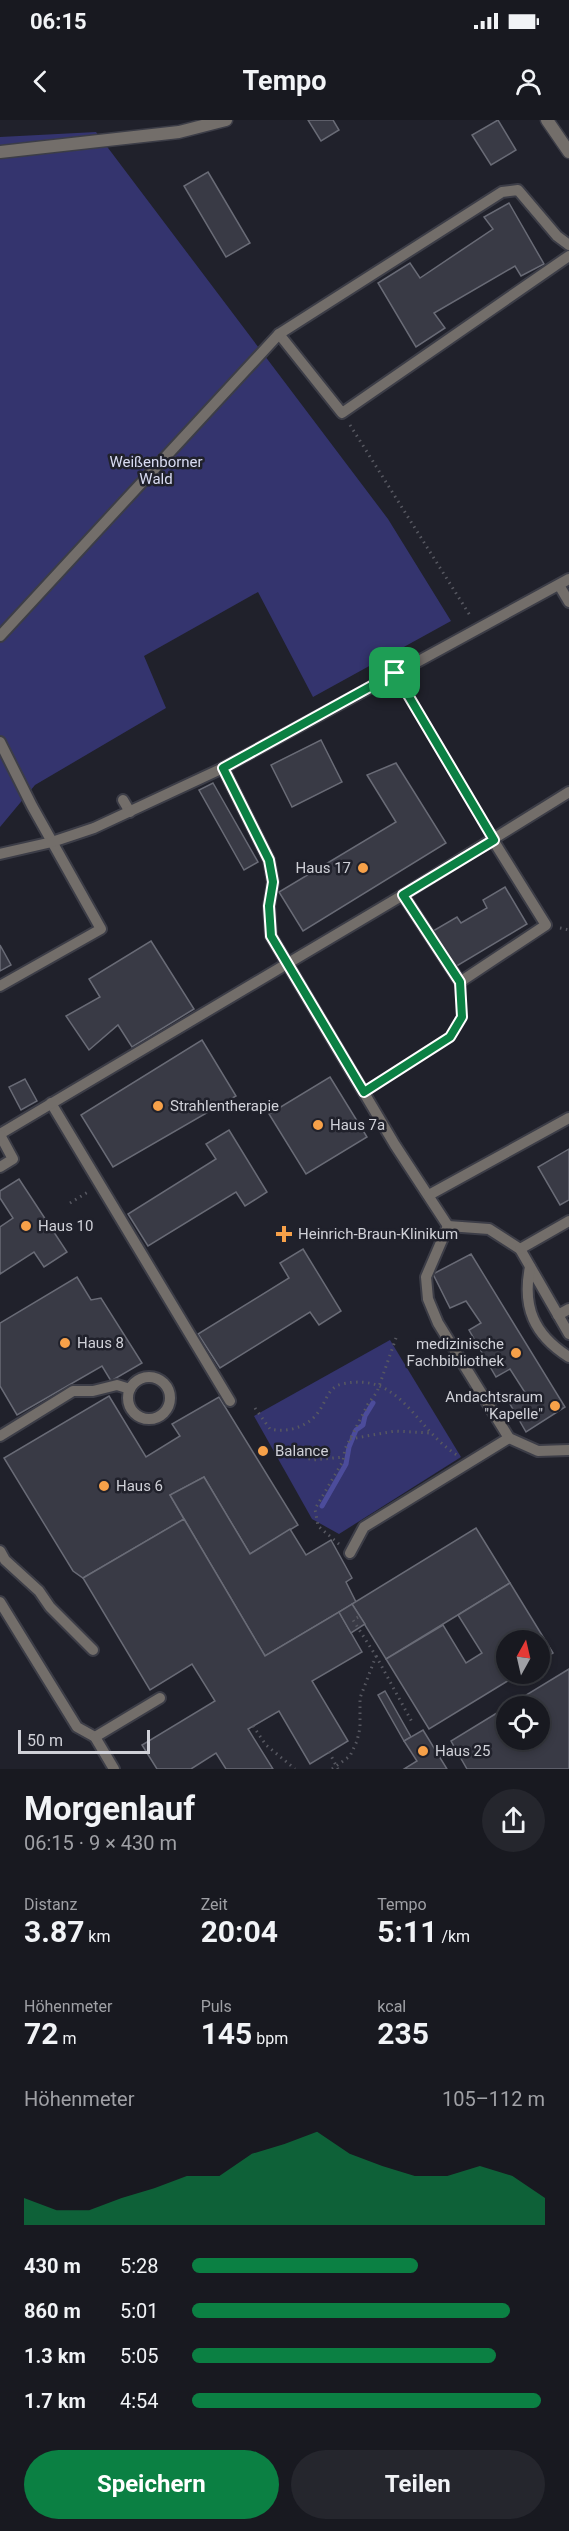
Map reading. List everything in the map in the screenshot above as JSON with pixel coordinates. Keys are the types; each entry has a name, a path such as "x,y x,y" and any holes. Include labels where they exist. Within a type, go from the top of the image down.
{"street":[{"path":"0,152 179,132 226,120"},
{"path":"547,120 569,152"}],"lane":[{"path":"0,636 279,334 502,192 518,190 557,236 569,244"},
{"path":"279,334 342,413 569,256"},
{"path":"0,854 52,842 94,828 223,768 564,582 569,602"},
{"path":"0,742 101,929 0,986"},
{"path":"223,768 269,860 273,882 269,906 271,936 364,1092 448,1226"},
{"path":"0,1167 13,1159 0,1134 403,895 569,792"},
{"path":"123,800 130,812"},
{"path":"403,895 460,982 546,925 494,840"},
{"path":"51,1103 230,1401"},
{"path":"429,1195 569,1119"},
{"path":"520,1249 569,1221"},
{"path":"448,1226 489,1229 520,1249 569,1334"},
{"path":"448,1226 426,1277 428,1299 438,1323 509,1438 538,1451 569,1450"},
{"path":"530,1267 527,1283 529,1307 535,1322 544,1337 569,1357"},
{"path":"558,1315 569,1308"},
{"path":"153,1378 160,1380 169,1390 167,1410 156,1419 149,1420 136,1415 129,1403 130,1389 140,1380 153,1378"},
{"path":"0,1436 73,1391 93,1391 117,1385 130,1389"},
{"path":"350,1553 364,1527 509,1438"},
{"path":"0,1551 5,1560 39,1591 50,1607 93,1650"},
{"path":"0,1602 77,1727 94,1737 114,1769"},
{"path":"94,1737 160,1698"}],"path":[{"path":"342,413 478,629"},
{"path":"395,673 494,840"},
{"path":"364,1092 450,1037 462,1017 460,982"},
{"path":"70,1203 99,1185"},
{"path":"350,1553 318,1526 315,1509 380,1385 396,1338"},
{"path":"255,1408 270,1429 279,1431 295,1428 308,1422 319,1412 329,1392 338,1384 357,1382 380,1385 400,1399 446,1448 469,1461"},
{"path":"350,1439 395,1431 430,1433"},
{"path":"280,1447 312,1460 344,1457"},
{"path":"360,1616 353,1620 376,1656 412,1722"},
{"path":"332,1769 350,1756 357,1741 360,1728 360,1698 376,1656"},
{"path":"253,1726 266,1745 295,1769"},
{"path":"329,1752 337,1767"}],"green space":[{"name":"Weißenborner Wald","path":"96,132 388,519 451,621 313,697 258,592 144,656 166,708 35,785 0,827 0,137"},
{"path":"390,1340 461,1457 339,1534 312,1519 254,1416"}],"building":[{"path":"308,120 333,120 339,130 321,141"},
{"path":"498,120 516,150 491,165 472,135"},
{"path":"208,172 250,243 226,257 184,186"},
{"path":"509,203 544,264 521,276 515,266 434,313 445,328 416,347 378,283 410,263 420,278 493,229 484,217"},
{"path":"321,740 342,782 292,807 271,765"},
{"name":"Haus 17","path":"396,763 446,843 303,931 279,892 396,822 367,775"},
{"path":"213,783 258,862 244,870 199,790"},
{"path":"505,887 527,924 455,967 433,931 457,917 461,923 487,908 483,900"},
{"path":"151,941 194,1009 132,1047 118,1025 89,1050 66,1016 100,997 89,979"},
{"path":"0,945 11,965 0,971"},
{"name":"Strahlentherapie","path":"202,1040 236,1096 113,1167 81,1115"},
{"name":"Haus 7a","path":"330,1077 367,1137 306,1174 269,1114"},
{"path":"25,1079 37,1101 21,1110 9,1087"},
{"path":"229,1130 267,1192 245,1206 236,1192 148,1246 128,1214 216,1159 206,1144"},
{"path":"569,1149 569,1200 560,1205 538,1167"},
{"name":"Haus 10","path":"19,1179 67,1252 44,1267 34,1252 0,1274 0,1227 13,1218 0,1198 0,1191"},
{"path":"303,1249 341,1311 319,1325 310,1312 220,1368 198,1334 289,1278 280,1263"},
{"path":"471,1254 565,1407 526,1432 510,1404 526,1394 510,1369 496,1377 469,1330 481,1323 466,1301 450,1308 433,1274"},
{"name":"Haus 8","path":"77,1277 91,1300 101,1298 142,1363 111,1381 102,1366 17,1415 0,1386 0,1323"},
{"name":"Haus 6","path":"109,1396 146,1457 180,1436 172,1424 219,1397 298,1525 250,1554 204,1477 170,1495 184,1519 83,1578 73,1571 4,1458"},
{"path":"204,1477 250,1554 290,1529 306,1555 331,1540 352,1578 346,1582 356,1602 265,1656 170,1495"},
{"path":"184,1519 265,1656 339,1612 362,1652 312,1681 348,1741 310,1764 279,1711 248,1729 273,1769 226,1769 216,1753 191,1769 157,1769 142,1745 215,1701 192,1664 150,1690 83,1578"},
{"path":"476,1528 510,1583 386,1659 352,1604"},
{"path":"510,1583 539,1630 496,1630 496,1684 503,1684 429,1729 386,1659 443,1625 466,1663 482,1653 458,1615"},
{"path":"352,1604 365,1624 351,1633 339,1612"},
{"path":"569,1669 569,1769 467,1769 451,1741 496,1714 496,1750 550,1750 550,1696 525,1696 544,1684 550,1684 550,1681"},
{"path":"385,1691 411,1737 404,1741 378,1695"},
{"name":"Haus 25","path":"423,1730 447,1769 404,1769 417,1761 404,1741"}],"waterway":[{"path":"322,1506 346,1464 349,1447 356,1430 363,1425 365,1416 373,1403"}],"place":[{"name":"Haus 17","path":"363,868"},
{"name":"Strahlentherapie","path":"158,1106"},
{"name":"Haus 7a","path":"318,1125"},
{"name":"Haus 10","path":"26,1226"},
{"name":"Heinrich-Braun-Klinikum","path":"284,1234"},
{"name":"Haus 8","path":"65,1343"},
{"name":"medizinische Fachbibliothek","path":"516,1353"},
{"name":"Andachtsraum \"Kapelle\"","path":"555,1406"},
{"name":"Balance","path":"263,1451"},
{"name":"Haus 6","path":"104,1486"},
{"name":"Haus 25","path":"423,1751"}],"route":[{"path":"395,673 494,840 403,895 460,982 462,1017 450,1037 407,1067 364,1092 271,936 269,906 273,882 269,860 223,768 395,673"}]}
